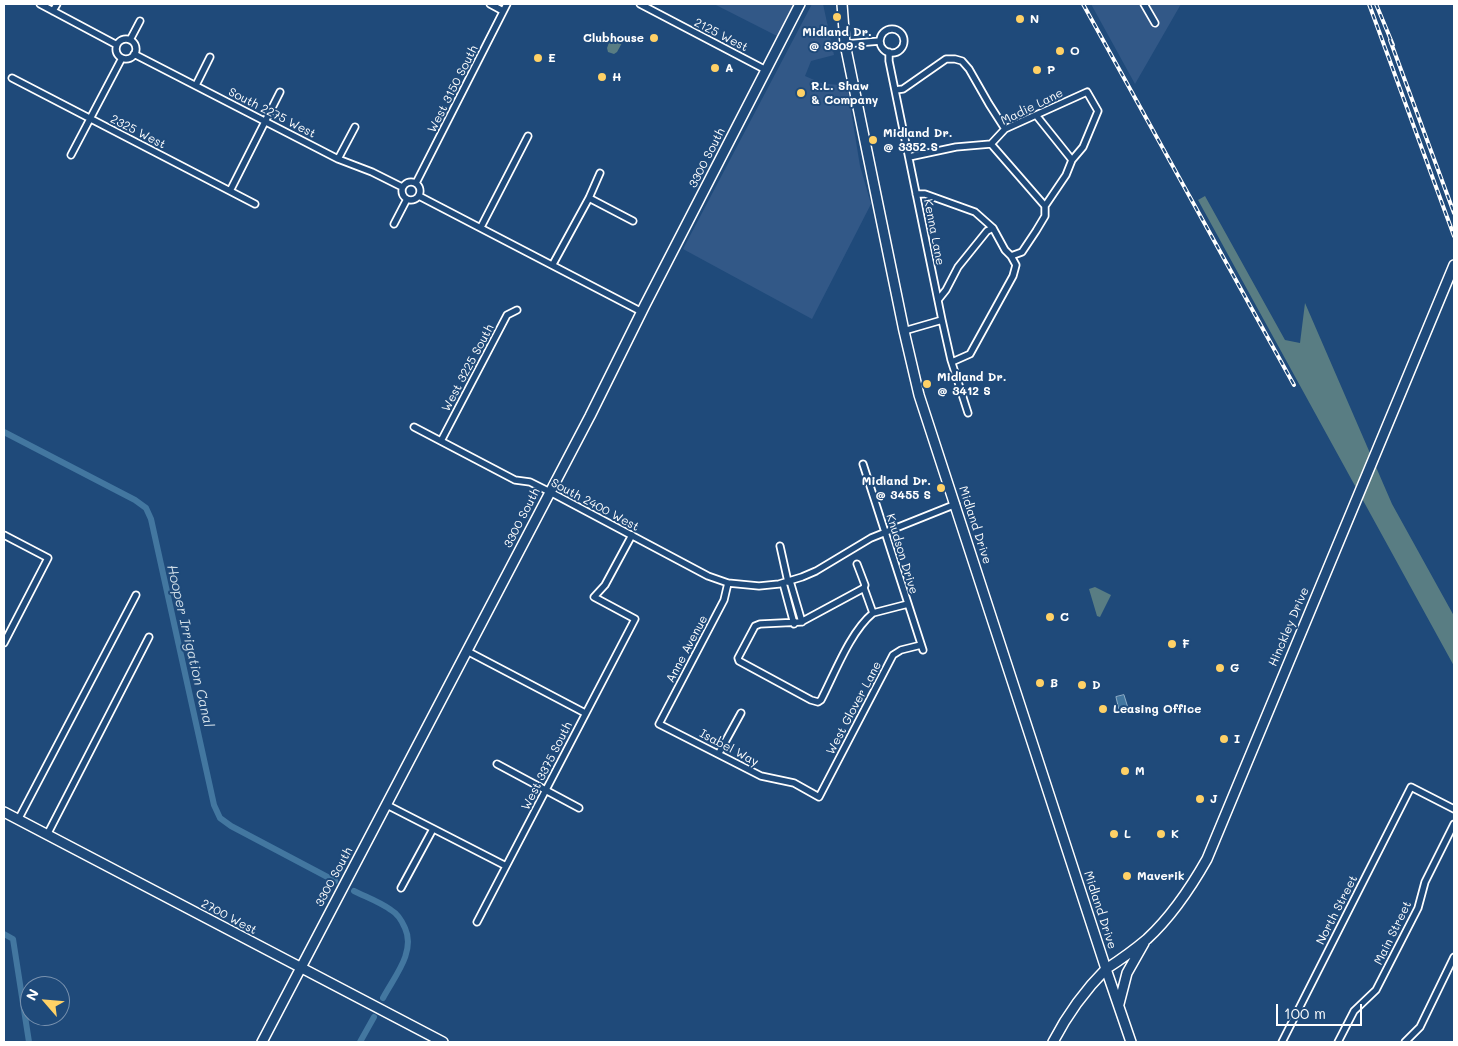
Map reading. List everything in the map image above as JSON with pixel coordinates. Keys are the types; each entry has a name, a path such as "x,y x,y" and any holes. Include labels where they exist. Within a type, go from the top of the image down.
{"main road":[{"name":"3300 South","path":"262,1042 590,416 800,4"},
{"name":"Midland Drive","path":"842,4 845,44 919,395 1131,1042"},
{"name":"Hinckley Drive","path":"1053,1042 1066,1018 1087,988 1106,970 1146,940 1165,921 1190,888 1207,859 1454,265"},
{"name":"2700 West","path":"4,812 444,1042"},
{"path":"1118,1006 1127,973 1146,940"}],"street":[{"path":"40,4 117,45"},
{"path":"53,11 57,4"},
{"path":"490,4 504,11"},
{"name":"West 3150 South","path":"416,183 507,4"},
{"name":"2125 West","path":"640,4 766,70"},
{"path":"1144,4 1155,23"},
{"path":"130,40 140,21"},
{"path":"889,29 900,33 903,40 901,47 896,51 889,52 883,49 880,41 882,34 889,29"},
{"path":"125,39 130,40 135,45 134,54 127,59 122,58 117,52 117,45 125,39"},
{"path":"845,44 880,41"},
{"name":"Kenna Lane","path":"889,52 889,61 942,320 952,362 968,413"},
{"name":"South 2275 West","path":"134,54 338,158 402,187"},
{"path":"71,155 122,58"},
{"path":"196,85 210,58"},
{"path":"895,90 903,88 946,59 962,61 969,69 1005,129"},
{"name":"2325 West","path":"12,78 255,204"},
{"path":"230,191 280,92"},
{"name":"Madie Lane","path":"991,144 1005,129 1087,92 1098,111 1083,147 1072,160"},
{"path":"1011,256 1022,252 1036,231 1045,216 1045,206 1066,175 1072,160 1036,115"},
{"path":"338,158 355,127"},
{"path":"481,227 528,136"},
{"path":"909,157 956,147 991,144 1045,206"},
{"path":"553,264 589,198 600,173"},
{"path":"407,182 416,183 420,190 419,196 412,200 407,199 403,195 402,187 407,182"},
{"path":"916,194 925,194 975,212 993,228 1016,265 1013,276 970,354 952,362"},
{"path":"419,196 553,264 642,312"},
{"path":"589,198 633,221"},
{"path":"394,224 407,199"},
{"path":"938,300 946,290 958,267 987,231 993,228"},
{"name":"West 3225 South","path":"441,441 507,315 517,310"},
{"path":"904,331 942,320"},
{"name":"South 2400 West","path":"414,427 515,480 530,482 550,492 708,576 728,583 759,586 787,582 816,571 859,543 956,504"},
{"name":"Knudson Drive","path":"863,464 922,647"},
{"path":"4,535 48,558 4,643"},
{"name":"West 3375 South","path":"477,922 635,619 594,597 605,585 632,535"},
{"path":"780,546 794,624"},
{"path":"857,564 873,614"},
{"path":"787,582 802,622"},
{"name":"Anne Avenue","path":"660,724 724,600 728,583"},
{"path":"864,588 802,622 794,624 760,624 755,626 738,658 739,661 818,702 821,700 862,624 873,614 908,604"},
{"path":"18,820 136,596"},
{"path":"47,835 149,637"},
{"name":"West Glover Lane","path":"819,797 893,655 901,650 922,647"},
{"path":"467,651 585,714"},
{"path":"719,753 741,713"},
{"name":"Isabel Way","path":"660,724 761,776 794,783 819,797"},
{"path":"497,764 580,808"},
{"name":"North Street","path":"1282,1042 1411,787 1454,809"},
{"path":"387,805 506,866"},
{"name":"Main Street","path":"1338,1042 1354,1011 1376,990 1418,908 1425,882 1454,824"},
{"path":"401,888 433,829"},
{"path":"1405,1042 1420,1027 1454,957"}],"shaded area":[{"path":"714,4 794,4 777,36"},
{"path":"812,4 823,4 834,55 811,61 805,76 821,83 847,86 860,166 871,204 812,319 683,249"},
{"path":"1091,4 1181,4 1135,84"},
{"path":"1124,695 1128,708 1119,710 1116,697"}],"green space":[{"path":"611,37 622,43 614,54 608,52 607,48"},
{"path":"1205,196 1285,340 1300,343 1305,303 1392,504 1454,616 1454,666 1198,200"},
{"path":"1095,587 1111,595 1100,617 1097,616 1089,589"}],"waterway":[{"name":"Hooper Irrigation Canal","path":"4,432 135,500 146,508 151,519 214,805 220,818 231,826 335,881"},
{"name":"Hooper Irrigation Canal","path":"354,891 382,904 396,914 403,923 408,937 406,955 383,998"},
{"path":"4,934 13,939 29,1042"},
{"name":"Hooper Irrigation Canal","path":"360,1042 374,1017"}],"railway":[{"path":"1083,4 1294,385"},
{"path":"1369,4 1454,236"},
{"path":"1376,4 1393,45"},
{"path":"1390,40 1454,213"}],"place":[{"name":"Midland Dr. @ 3309 S","path":"837,17"},
{"name":"N","path":"1020,19"},
{"name":"Clubhouse","path":"654,38"},
{"name":"O","path":"1060,51"},
{"name":"E","path":"538,58"},
{"name":"A","path":"715,68"},
{"name":"P","path":"1037,70"},
{"name":"H","path":"602,77"},
{"name":"R.L. Shaw & Company","path":"801,93"},
{"name":"Midland Dr. @ 3352 S","path":"873,140"},
{"name":"Midland Dr. @ 3412 S","path":"927,384"},
{"name":"Midland Dr. @ 3455 S","path":"941,488"},
{"name":"C","path":"1050,617"},
{"name":"F","path":"1172,644"},
{"name":"G","path":"1220,668"},
{"name":"B","path":"1040,683"},
{"name":"D","path":"1082,685"},
{"name":"Leasing Office","path":"1103,709"},
{"name":"I","path":"1224,739"},
{"name":"M","path":"1125,771"},
{"name":"J","path":"1200,799"},
{"name":"L","path":"1114,834"},
{"name":"K","path":"1161,834"},
{"name":"Maverik","path":"1127,876"}]}
